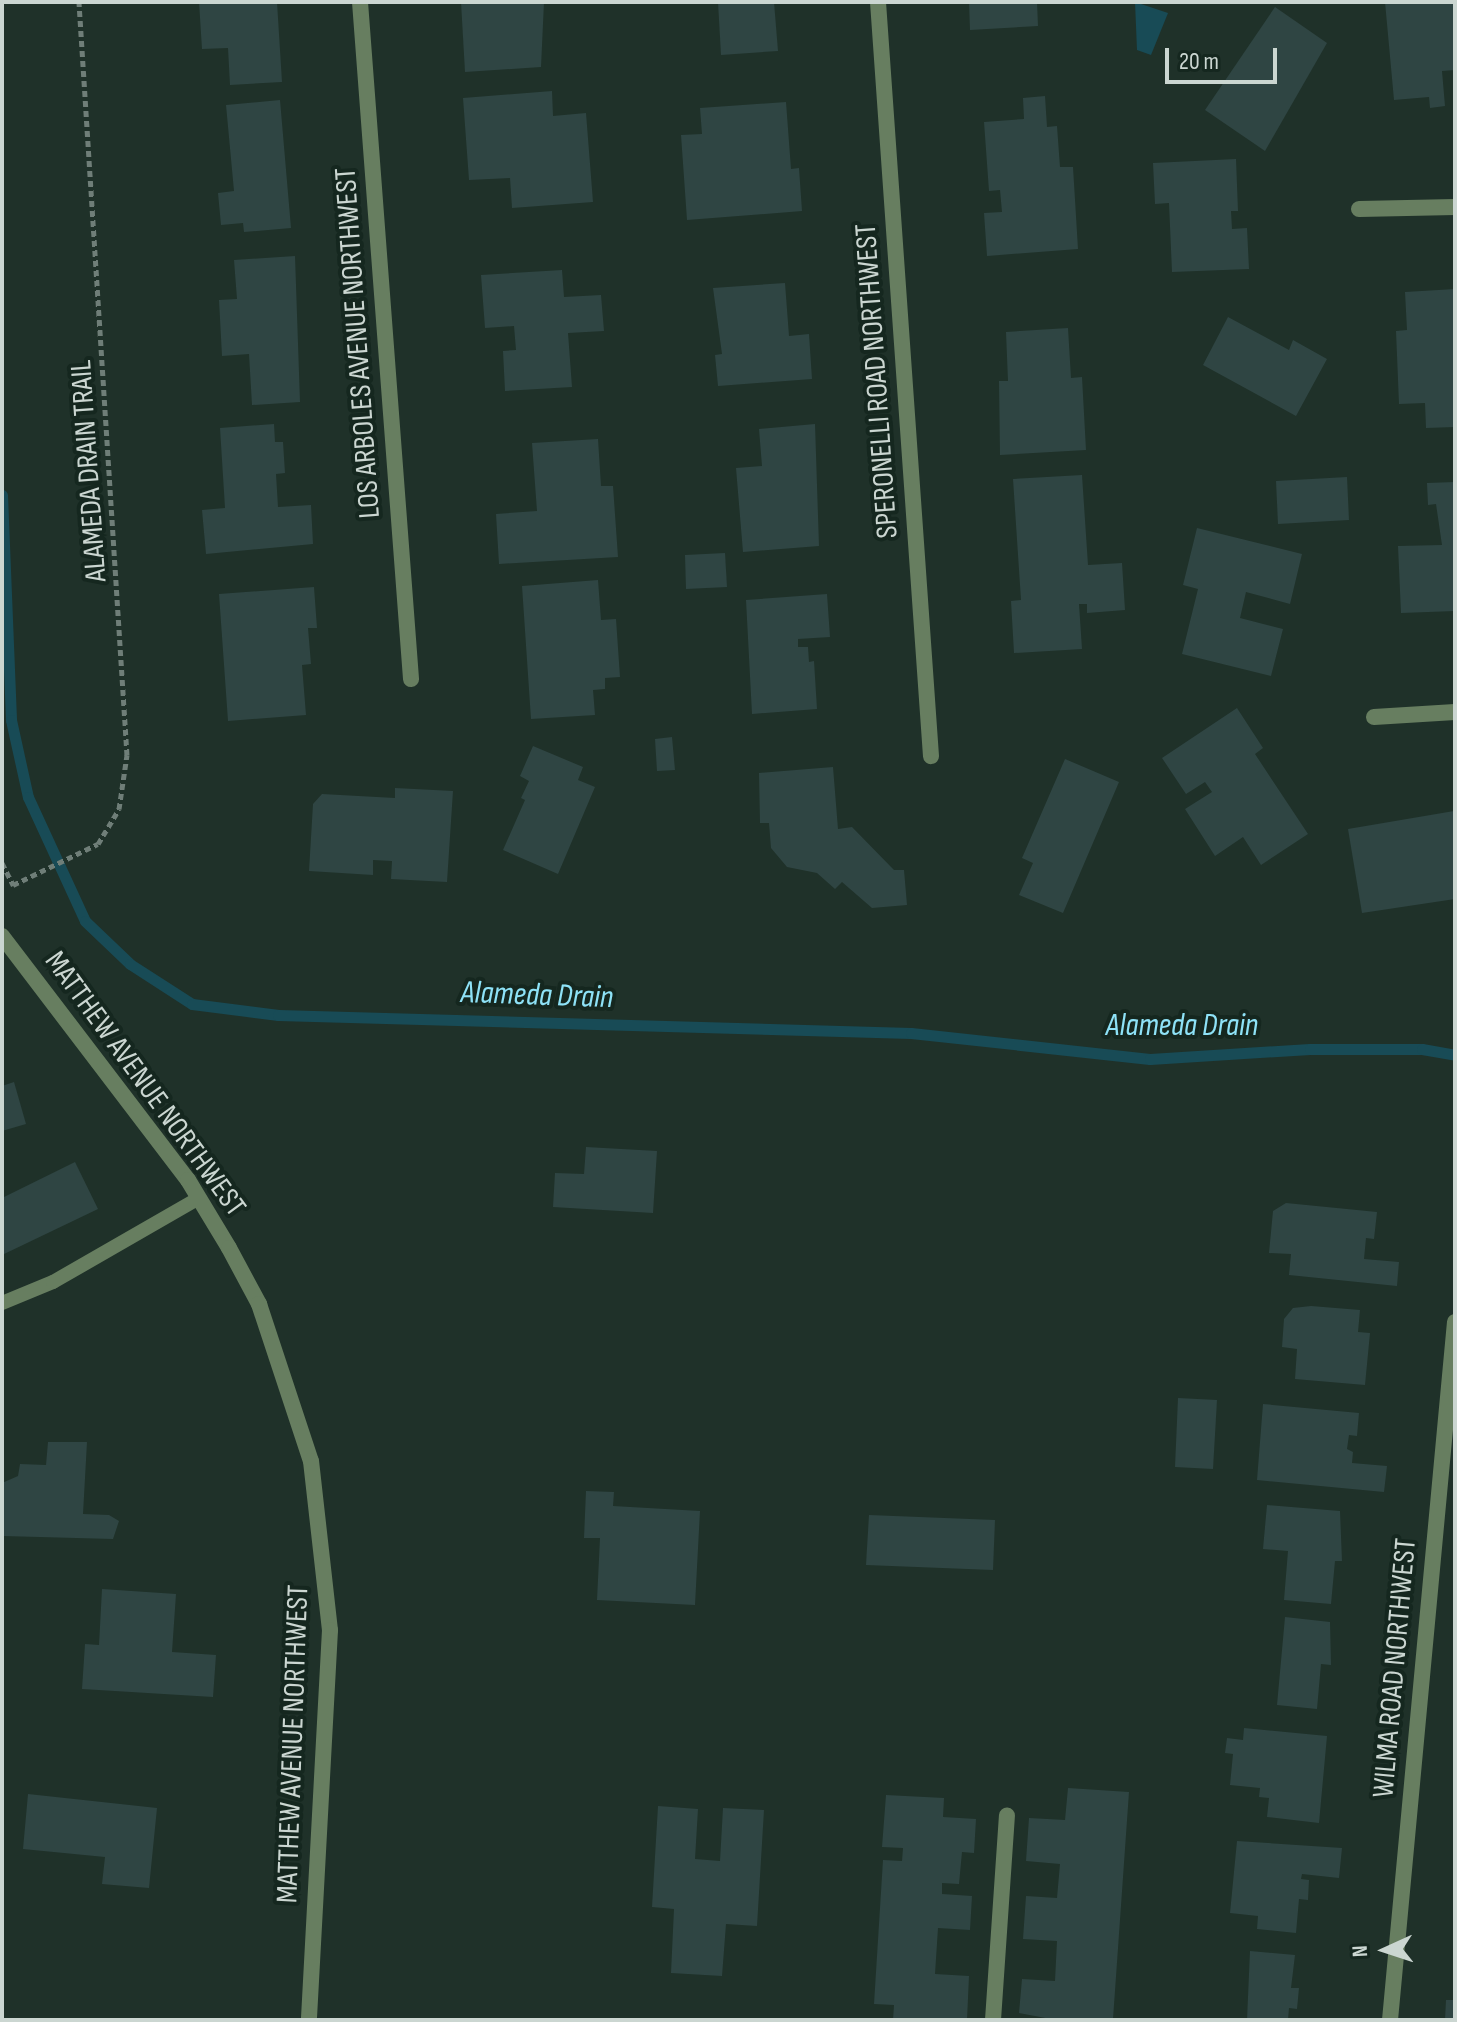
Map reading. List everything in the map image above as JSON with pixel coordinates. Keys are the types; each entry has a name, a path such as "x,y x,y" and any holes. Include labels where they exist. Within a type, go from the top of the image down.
{"street":[{"name":"LOS ARBOLES AVENUE NORTHWEST","path":"360,2 411,679"},
{"name":"SPERONELLI ROAD NORTHWEST","path":"878,2 931,756"},
{"path":"1359,209 1455,207"},
{"path":"1374,717 1455,712"},
{"name":"MATTHEW AVENUE NORTHWEST","path":"2,936 199,1198 259,1304 311,1461 325,1546 330,1630 309,2020"},
{"name":"WILMA ROAD NORTHWEST","path":"1390,2020 1455,1322"},
{"path":"993,2020 1007,1815"}],"lane":[{"path":"2,1303 53,1282 199,1198"}],"path":[{"name":"ALAMEDA DRAIN TRAIL","path":"2,863 13,885 80,850 98,844 119,809 127,755 79,2"}],"water":[{"path":"1135,2 1168,13 1151,55 1137,50"}],"building":[{"path":"199,2 277,2 282,82 230,85 228,48 202,49"},
{"path":"461,2 544,2 541,67 465,72"},
{"path":"718,2 774,2 778,51 721,55"},
{"path":"969,2 1037,2 1038,26 970,30"},
{"path":"1385,2 1455,2 1455,70 1442,71 1445,106 1430,108 1429,97 1394,100"},
{"path":"1275,7 1327,43 1265,151 1205,110"},
{"path":"552,91 553,116 586,113 593,202 512,208 510,178 469,180 463,98"},
{"path":"1045,96 1047,127 1057,126 1060,167 1073,167 1078,249 987,256 984,213 1002,212 1000,190 989,191 984,122 1024,119 1023,98"},
{"path":"280,100 291,228 244,232 243,223 221,225 218,193 234,191 226,105"},
{"path":"786,102 791,169 799,168 802,211 687,220 681,135 702,134 700,108"},
{"path":"1236,159 1238,211 1231,211 1232,229 1247,228 1249,269 1172,272 1169,203 1155,204 1153,163"},
{"path":"295,256 300,402 252,405 249,354 222,356 219,300 237,299 234,260"},
{"path":"562,270 564,297 601,295 604,331 568,333 572,387 505,391 503,351 516,350 514,326 485,328 481,275"},
{"path":"785,283 789,336 809,334 812,379 718,386 715,355 722,354 713,288"},
{"path":"1455,289 1455,427 1426,428 1425,403 1399,404 1396,331 1407,330 1405,292"},
{"path":"1228,317 1289,350 1293,340 1327,359 1296,416 1203,365"},
{"path":"1068,328 1071,378 1082,377 1086,450 1000,455 999,381 1008,381 1006,332"},
{"path":"274,424 275,442 283,442 285,473 276,474 278,507 311,505 313,544 206,554 202,510 225,508 220,428"},
{"path":"815,424 819,546 743,552 736,468 762,466 759,429"},
{"path":"598,439 601,486 613,486 618,557 499,564 496,514 537,511 532,443"},
{"path":"1082,475 1088,565 1122,563 1125,610 1087,613 1087,604 1079,604 1082,649 1014,653 1011,601 1021,600 1013,479"},
{"path":"1347,477 1349,520 1278,524 1276,481"},
{"path":"1455,482 1455,611 1401,613 1398,546 1442,545 1436,504 1428,505 1427,483"},
{"path":"1197,528 1302,554 1290,604 1246,592 1240,618 1283,629 1271,676 1182,654 1198,589 1183,585"},
{"path":"725,553 727,587 686,589 685,555"},
{"path":"598,580 601,620 616,619 620,677 605,678 605,689 593,690 595,715 531,719 522,586"},
{"path":"314,587 317,628 308,628 311,664 302,665 306,715 228,721 219,594"},
{"path":"827,594 830,637 798,639 798,647 808,647 809,662 814,661 817,709 752,714 746,600"},
{"path":"1237,708 1263,748 1255,754 1308,834 1261,865 1243,837 1215,856 1185,809 1212,792 1205,782 1186,794 1162,758"},
{"path":"672,737 675,770 657,771 655,739"},
{"path":"533,746 583,767 578,780 595,787 558,874 503,850 525,800 521,798 529,781 520,776"},
{"path":"1065,759 1119,782 1063,913 1019,895 1033,863 1022,858"},
{"path":"833,767 838,829 852,827 894,870 904,870 907,905 872,908 842,882 835,889 817,873 787,867 771,848 769,823 760,823 759,773"},
{"path":"395,788 453,791 447,882 391,879 392,861 373,860 373,875 309,871 313,804 322,794 395,798"},
{"path":"1454,811 1455,899 1362,913 1348,829"},
{"path":"14,1082 26,1124 2,1131 2,1086"},
{"path":"586,1147 657,1151 653,1213 553,1207 555,1173 584,1174"},
{"path":"75,1162 98,1209 2,1255 2,1198"},
{"path":"1286,1203 1377,1212 1374,1239 1366,1238 1364,1259 1399,1262 1397,1286 1289,1275 1291,1254 1269,1253 1273,1211"},
{"path":"1311,1306 1360,1310 1358,1332 1370,1333 1365,1385 1295,1379 1297,1349 1282,1347 1284,1319 1293,1308"},
{"path":"1178,1398 1217,1400 1213,1469 1175,1467"},
{"path":"1263,1404 1359,1413 1357,1436 1349,1435 1347,1449 1353,1452 1352,1463 1387,1466 1384,1492 1257,1480"},
{"path":"48,1442 87,1442 83,1514 109,1515 119,1521 113,1539 3,1536 2,1483 18,1476 20,1464 46,1465"},
{"path":"586,1491 614,1492 613,1506 700,1511 695,1605 597,1600 600,1538 584,1538"},
{"path":"1267,1505 1340,1511 1342,1561 1335,1561 1331,1604 1284,1600 1288,1551 1263,1549"},
{"path":"869,1515 995,1520 993,1570 866,1565"},
{"path":"102,1589 176,1594 172,1652 216,1655 213,1697 82,1689 85,1644 99,1645"},
{"path":"1285,1617 1330,1622 1331,1665 1321,1664 1317,1709 1277,1705"},
{"path":"1244,1728 1327,1736 1319,1823 1267,1817 1269,1798 1259,1797 1260,1788 1230,1785 1233,1754 1225,1753 1227,1738 1243,1740"},
{"path":"1068,1788 1129,1792 1113,2019 1056,2020 1019,2013 1022,1979 1055,1981 1057,1941 1023,1939 1026,1896 1057,1898 1060,1864 1026,1861 1029,1818 1065,1820"},
{"path":"28,1794 157,1808 149,1888 102,1884 105,1857 23,1849"},
{"path":"886,1795 944,1798 943,1817 976,1819 974,1853 962,1852 959,1884 942,1883 942,1894 972,1896 970,1930 938,1928 935,1974 969,1976 967,2020 893,2020 894,2005 874,2004 883,1860 902,1861 903,1848 882,1847"},
{"path":"658,1806 698,1809 695,1859 720,1861 723,1808 764,1810 757,1926 726,1924 722,1976 671,1973 674,1909 652,1907"},
{"path":"1237,1841 1342,1848 1339,1878 1302,1874 1301,1879 1309,1880 1308,1900 1299,1899 1296,1933 1257,1929 1258,1916 1230,1913"},
{"path":"1250,1951 1295,1955 1291,1988 1299,1988 1297,2009 1289,2008 1288,2020 1247,2020"},
{"path":"1446,2000 1455,2000 1455,2020 1445,2020"}],"waterway":[{"name":"Alameda Drain","path":"2,495 11,720 28,797 85,921 130,964 192,1004 278,1015 911,1033 1150,1059 1310,1049 1422,1049 1455,1055"}]}
